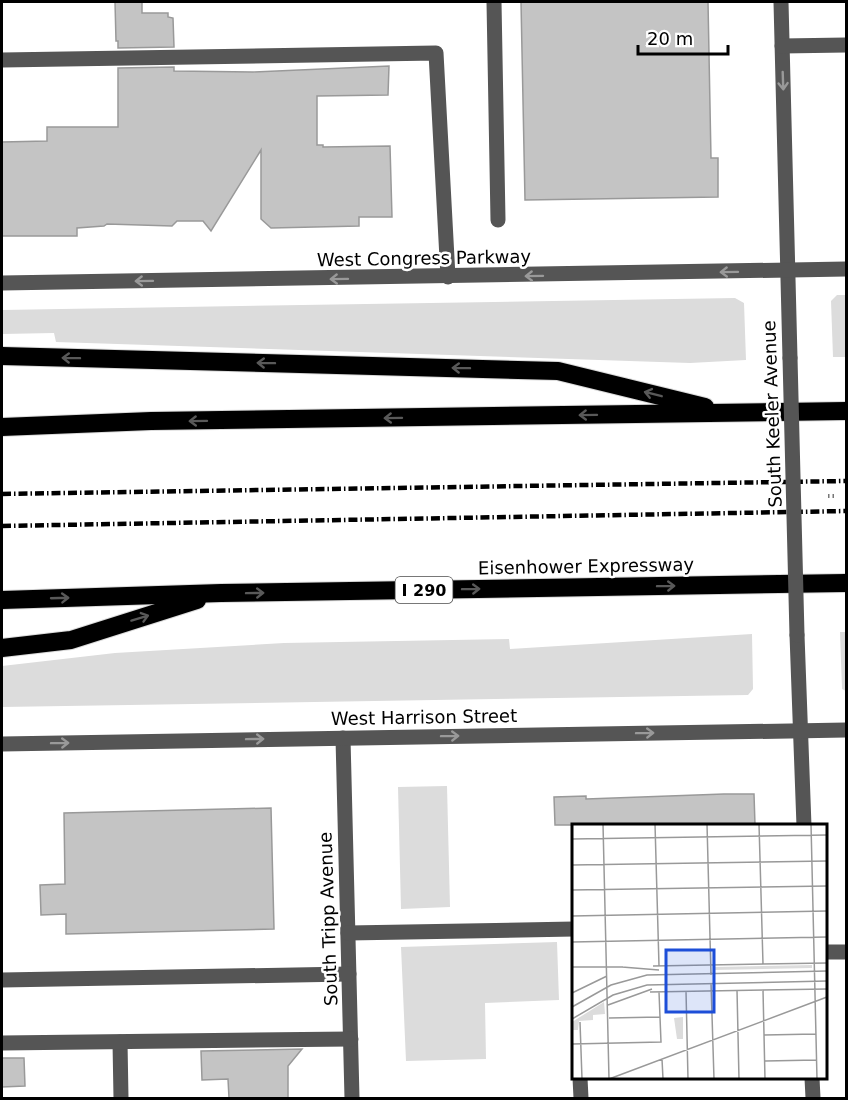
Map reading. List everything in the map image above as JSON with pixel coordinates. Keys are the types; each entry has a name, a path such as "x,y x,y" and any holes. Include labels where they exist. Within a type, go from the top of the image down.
{"highway":[{"path":"2,356 558,371 730,413"},
{"path":"2,427 152,421 846,411"},
{"name":"Eisenhower Expressway","path":"2,600 220,593 846,583"},
{"path":"2,648 71,640 220,593"}],"street":[{"path":"494,2 498,220"},
{"name":"South Keeler Avenue","path":"781,2 804,824"},
{"path":"782,46 846,45"},
{"path":"2,60 436,53 448,277"},
{"name":"West Congress Parkway","path":"2,284 846,269"},
{"name":"West Harrison Street","path":"2,744 846,730"},
{"name":"South Tripp Avenue","path":"343,738 352,1098"},
{"path":"348,933 572,929"},
{"path":"827,952 846,952"},
{"path":"2,980 349,974"},
{"path":"2,1043 351,1039"},
{"path":"120,1042 121,1098"},
{"path":"580,1079 581,1098"},
{"path":"812,1079 813,1098"}],"path":[{"path":"828,496 835,496"}],"shaded area":[{"path":"837,295 846,295 846,357 833,357 831,301"},
{"path":"735,298 744,303 746,360 690,363 56,342 54,333 2,334 2,310"},
{"path":"840,632 846,632 846,691 842,689"},
{"path":"752,634 753,689 748,695 2,707 2,666 115,653 284,643 509,639 510,649"},
{"path":"447,786 450,907 401,909 398,787"},
{"path":"557,942 559,1000 485,1003 486,1059 406,1061 401,947"}],"building":[{"path":"115,2 142,2 142,13 168,13 168,17 173,18 174,47 118,48"},
{"path":"521,2 708,2 711,158 718,158 718,197 525,200"},
{"path":"389,66 388,95 317,96 317,145 323,145 323,147 390,146 392,217 359,217 359,226 271,228 261,219 261,150 211,231 203,221 177,221 172,226 107,224 77,228 77,236 2,236 2,142 47,141 47,127 118,127 118,68 174,67 174,71 253,72"},
{"path":"754,794 755,824 555,825 554,797 586,796 586,799"},
{"path":"271,808 274,929 66,934 66,914 41,915 40,885 65,884 64,813"},
{"path":"302,1049 288,1066 288,1098 229,1098 228,1079 202,1080 201,1051"},
{"path":"2,1058 24,1058 25,1086 2,1087"}],"railway":[{"path":"2,494 846,481"},
{"path":"2,526 846,511"}]}
